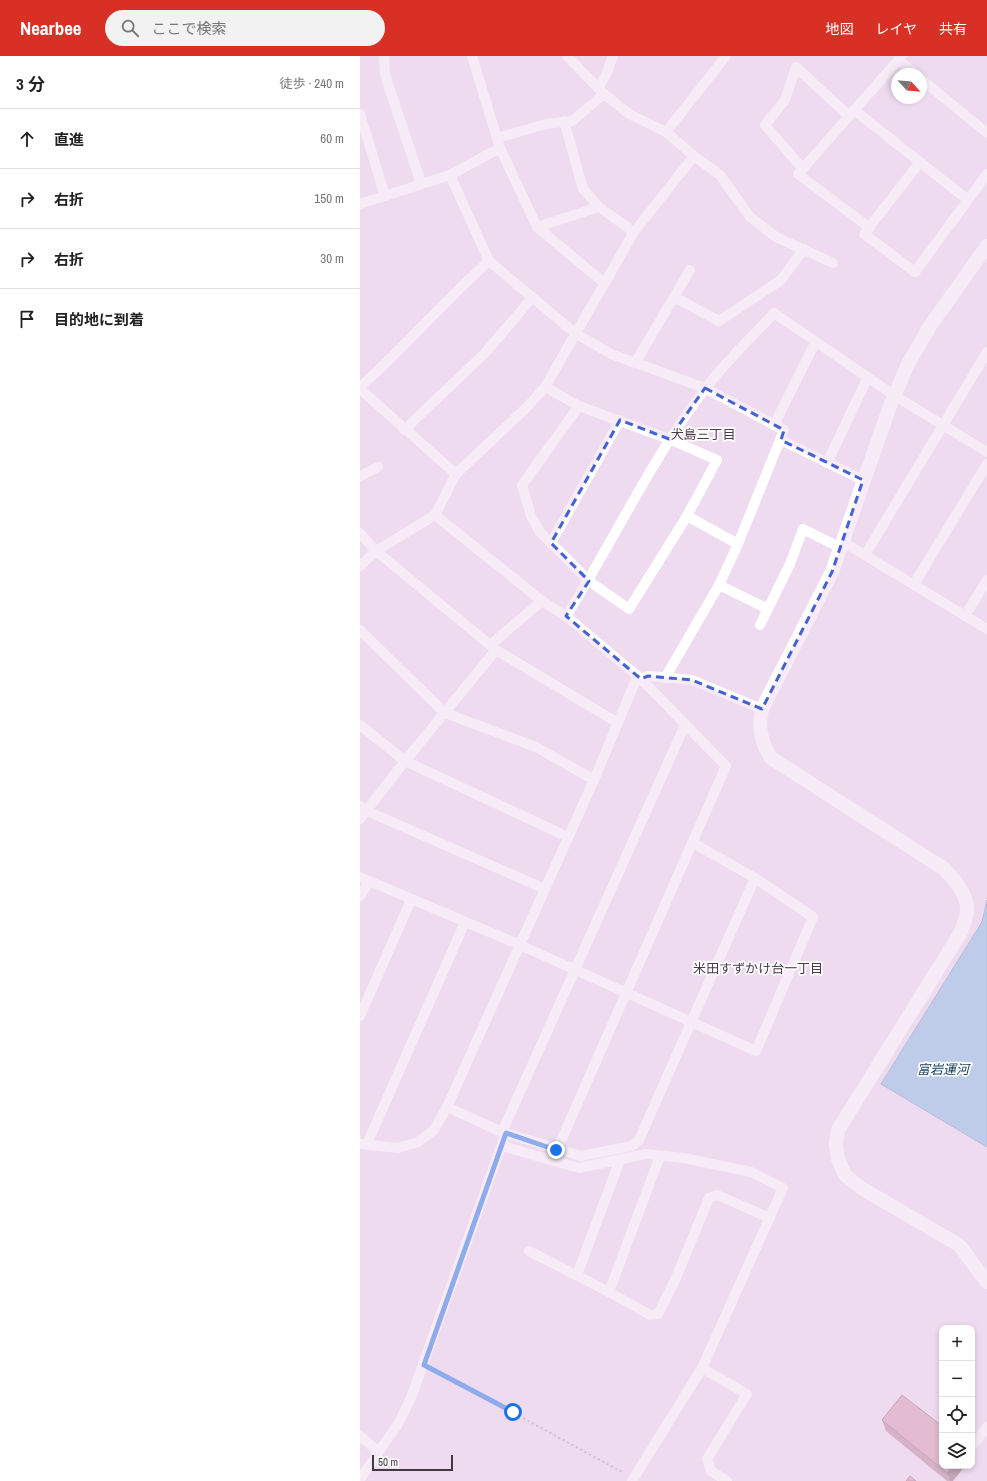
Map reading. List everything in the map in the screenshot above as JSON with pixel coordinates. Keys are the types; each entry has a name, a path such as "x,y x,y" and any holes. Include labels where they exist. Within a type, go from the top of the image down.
{"street":[{"path":"384,56 385,75 421,183"},
{"path":"472,56 500,148 537,227 604,283"},
{"path":"566,56 601,91 629,114 666,132 694,156 720,175 750,217 776,237 833,263"},
{"path":"497,138 546,124 572,121 601,91 614,56"},
{"path":"666,132 726,56"},
{"path":"870,228 798,174 900,58 910,68"},
{"path":"803,169 765,125 785,100 796,66 852,113 920,162 968,200"},
{"path":"927,83 987,133"},
{"path":"360,114 364,140 385,196"},
{"path":"564,121 583,189 599,207 634,232"},
{"path":"360,204 421,183 450,175 500,148"},
{"path":"360,566 376,551 435,515 456,474 527,407 545,386 634,232 694,156"},
{"path":"920,162 864,234 915,272 987,174"},
{"path":"450,175 489,262 575,333 611,354 705,388 784,430 738,544 719,586 665,678"},
{"path":"537,227 599,207"},
{"path":"987,246 930,326 908,364 863,480 832,572 762,709 760,720 762,742 771,758 943,868 954,879 963,893 967,910 961,932 838,1130 836,1144 838,1159 845,1175 861,1188 959,1245 987,1282"},
{"path":"674,297 719,321 781,280 804,250"},
{"path":"456,474 404,430 360,388 391,359 469,279 489,262"},
{"path":"635,363 690,270"},
{"path":"404,430 485,353 532,298"},
{"path":"566,616 589,581 669,439 705,388 774,313 895,396 987,452"},
{"path":"774,425 816,341"},
{"path":"865,555 987,352"},
{"path":"827,462 868,377"},
{"path":"545,386 579,406 669,439 717,460 687,516 629,609 589,581 540,532 531,516 522,485 579,406"},
{"path":"551,542 620,420"},
{"path":"781,440 863,480"},
{"path":"914,584 987,464"},
{"path":"360,476 378,467"},
{"path":"435,515 542,601 566,616 641,679 726,766 556,1150"},
{"path":"687,516 738,544"},
{"path":"760,625 790,564 803,529 865,555 987,629"},
{"path":"360,533 376,551 493,647 618,723"},
{"path":"965,616 987,580"},
{"path":"719,586 768,609"},
{"path":"542,601 493,647 445,713 362,812 545,889"},
{"path":"360,630 445,713 536,747 594,780"},
{"path":"465,922 363,1144 398,1148 418,1142 434,1130 447,1107 520,945 594,780 635,682 648,676 692,680 762,709"},
{"path":"360,725 405,761 568,837"},
{"path":"360,1480 398,1424 424,1365 502,1146 504,1132 574,971 685,725"},
{"path":"360,896 364,880 520,945 574,971 756,1051 813,918 755,878 693,843"},
{"path":"447,1107 504,1132 556,1150 581,1156 632,1146 639,1140 755,878"},
{"path":"360,1016 411,900"},
{"path":"502,1146 579,1168 646,1154 684,1158 752,1172 783,1188 702,1368 634,1481"},
{"path":"609,1292 660,1156"},
{"path":"577,1275 620,1160"},
{"path":"529,1251 577,1275 650,1315 658,1314 676,1278 709,1198 717,1195 770,1218"},
{"path":"702,1368 747,1394 707,1459 711,1470 727,1481"},
{"path":"975,1442 987,1426"},
{"path":"360,1436 379,1452"}],"path":[{"path":"424,1365 597,1458 634,1481"}],"highlighted area":[{"path":"705,388 784,430 781,440 863,480 832,572 762,709 692,680 648,676 641,679 566,616 589,581 551,543 620,420 669,439"}],"water":[{"name":"富岩運河","path":"987,900 987,1147 881,1084 982,922"}],"building":[{"path":"902,1395 939,1424 939,1466 882,1420"},
{"path":"942,1469 950,1469 947,1473"},
{"path":"910,1476 916,1481 906,1481"}],"district":[{"name":"犬島三丁目","path":"703,434"},
{"name":"米田すずかけ台一丁目","path":"758,968"}],"route":[{"path":"513,1412 448,1376 424,1365 506,1133 556,1150"}]}
